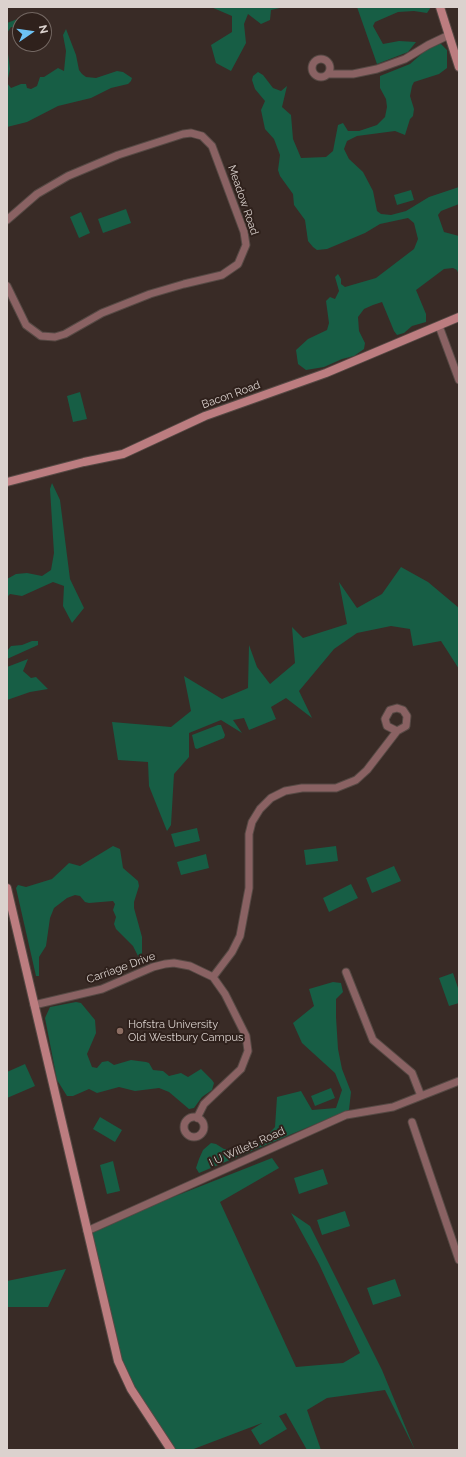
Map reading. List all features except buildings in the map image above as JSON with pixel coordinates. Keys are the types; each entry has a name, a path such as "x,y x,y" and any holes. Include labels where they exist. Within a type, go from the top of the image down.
{"street":[{"path":"440,7 459,67"},
{"path":"328,74 353,74 377,69 405,59 428,45 449,35"},
{"name":"Meadow Road","path":"7,220 37,194 68,176 118,155 183,134 191,133 202,136 212,146 244,232 246,245 238,264 222,275 150,294 102,314 65,334 55,337 41,336 26,325 7,286"},
{"name":"Bacon Road","path":"7,482 84,462 123,454 206,416 326,373 459,317"},
{"path":"439,326 459,380"},
{"path":"213,977 232,952 240,936 249,888 249,834 252,822 260,809 277,794 290,790 336,788 352,782 367,770 397,731"},
{"path":"7,888 87,1231 122,1372 143,1408 171,1450"},
{"name":"Carriage Drive","path":"34,1005 102,989 153,966 165,964 174,963 190,966 213,977 225,994 246,1036 248,1051 241,1069 204,1104 197,1118"},
{"path":"346,972 373,1040 412,1073 421,1096"},
{"name":"I U Willets Road","path":"87,1231 346,1116 387,1108 459,1080"},
{"path":"412,1122 459,1260"}],"green space":[{"path":"211,7 284,7 271,10 270,20 261,24 248,14 244,24 246,43 231,71 216,63 211,45 232,32 232,16"},
{"path":"357,7 431,7 427,13 414,11 398,12 375,22 373,26 383,44 399,41 416,42 408,52 377,64"},
{"path":"12,21 12,27 7,33 7,23"},
{"path":"66,29 76,55 79,70 86,77 96,78 117,71 123,72 132,78 128,84 111,88 91,98 58,106 27,122 7,127 7,83 11,88 21,84 26,84 27,88 31,89 37,86 40,77 44,77 58,68 64,71 66,51 63,35"},
{"path":"436,44 441,44 447,50 447,68 439,74 414,82 410,96 414,109 413,116 410,119 405,135 395,131 357,136 347,141 344,149 349,159 363,172 373,191 377,211 381,214 391,215 406,211 429,197 459,187 459,204 441,211 438,215 444,232 459,236 459,275 457,270 453,268 444,269 416,290 426,314 426,322 412,326 404,333 397,335 382,302 373,305 364,309 358,317 359,331 365,343 364,349 354,356 342,359 324,367 306,370 298,364 296,350 308,339 327,330 329,323 326,301 330,297 335,299 339,291 335,277 338,274 341,279 341,284 345,287 376,278 414,249 418,239 414,223 408,218 380,224 365,233 327,249 317,250 313,247 308,241 305,220 294,205 293,194 280,176 278,170 280,155 274,139 265,129 261,110 265,101 255,89 252,80 253,76 258,72 263,75 273,88 281,91 287,86 282,107 291,115 293,139 301,158 326,157 333,151 338,125 343,123 348,131 359,131 377,125 385,117 387,107 386,99 380,88 380,76 410,64 426,50"},
{"path":"7,46 10,69 7,83"},
{"path":"411,190 414,200 397,205 394,195"},
{"path":"126,209 131,223 103,233 98,219"},
{"path":"81,212 90,233 79,238 70,217"},
{"path":"80,392 87,419 73,422 67,396"},
{"path":"52,483 60,500 70,579 84,608 72,623 63,606 64,586 53,582 22,596 10,594 7,597 7,579 16,574 27,573 42,576 51,570 54,553 50,489"},
{"path":"401,567 428,582 459,608 459,669 441,641 413,646 410,629 391,626 357,633 334,649 299,691 312,718 286,698 271,707 276,719 249,730 244,718 233,720 242,733 221,720 189,733 189,757 174,774 171,825 167,831 149,786 148,762 118,760 112,722 171,727 191,711 184,676 222,699 248,688 249,645 257,667 270,684 295,663 292,627 303,638 347,624 339,582 357,608 382,594"},
{"path":"32,641 38,641 38,645 7,659 7,651 11,646 22,645"},
{"path":"28,659 23,671 31,678 36,677 48,689 30,692 7,700 7,667"},
{"path":"221,725 225,735 224,738 197,749 195,748 192,735"},
{"path":"197,828 200,841 175,847 171,834"},
{"path":"113,846 120,849 123,868 138,881 139,886 134,902 134,908 142,937 142,956 139,958 133,946 116,929 114,924 116,917 113,910 115,904 113,901 89,903 85,902 80,896 75,895 67,898 54,908 50,918 46,946 39,957 39,976 36,976 16,888 18,885 26,887 52,879 69,863 80,866"},
{"path":"336,846 338,861 306,865 304,850"},
{"path":"206,854 209,868 181,875 177,862"},
{"path":"394,866 401,881 372,893 366,878"},
{"path":"351,884 358,898 329,912 323,898"},
{"path":"453,973 459,991 459,1003 449,1006 439,978"},
{"path":"333,982 341,983 343,992 336,999 336,1017 338,1049 342,1069 351,1092 349,1110 199,1173 196,1168 199,1159 203,1150 211,1143 224,1149 241,1149 262,1141 275,1127 277,1097 301,1091 312,1110 336,1108 342,1090 335,1073 302,1043 293,1023 314,1006 309,989"},
{"path":"76,1002 81,1003 95,1020 96,1033 87,1054 92,1067 97,1068 102,1062 108,1061 114,1065 131,1060 149,1063 153,1070 163,1071 169,1076 181,1073 188,1077 201,1069 214,1083 212,1090 202,1097 194,1108 189,1109 169,1092 159,1088 135,1091 119,1087 97,1093 89,1089 73,1096 67,1096 57,1080 45,1018 50,1007"},
{"path":"25,1064 35,1086 7,1098 7,1072"},
{"path":"331,1088 335,1098 315,1106 311,1096"},
{"path":"100,1117 122,1130 115,1142 93,1129"},
{"path":"272,1158 279,1168 220,1202 296,1367 343,1363 360,1353 319,1264 291,1213 310,1226 382,1370 415,1450 385,1390 327,1398 307,1410 321,1450 307,1450 286,1413 279,1416 287,1429 260,1445 251,1430 262,1423 191,1450 171,1450 128,1383 87,1231"},
{"path":"113,1161 120,1191 107,1194 100,1165"},
{"path":"323,1169 328,1184 299,1194 294,1178"},
{"path":"345,1211 350,1226 322,1235 317,1220"},
{"path":"66,1269 48,1307 7,1307 7,1281"},
{"path":"395,1279 401,1296 373,1305 367,1288"}],"place":[{"name":"Hofstra University Old Westbury Campus","path":"120,1031"}]}
